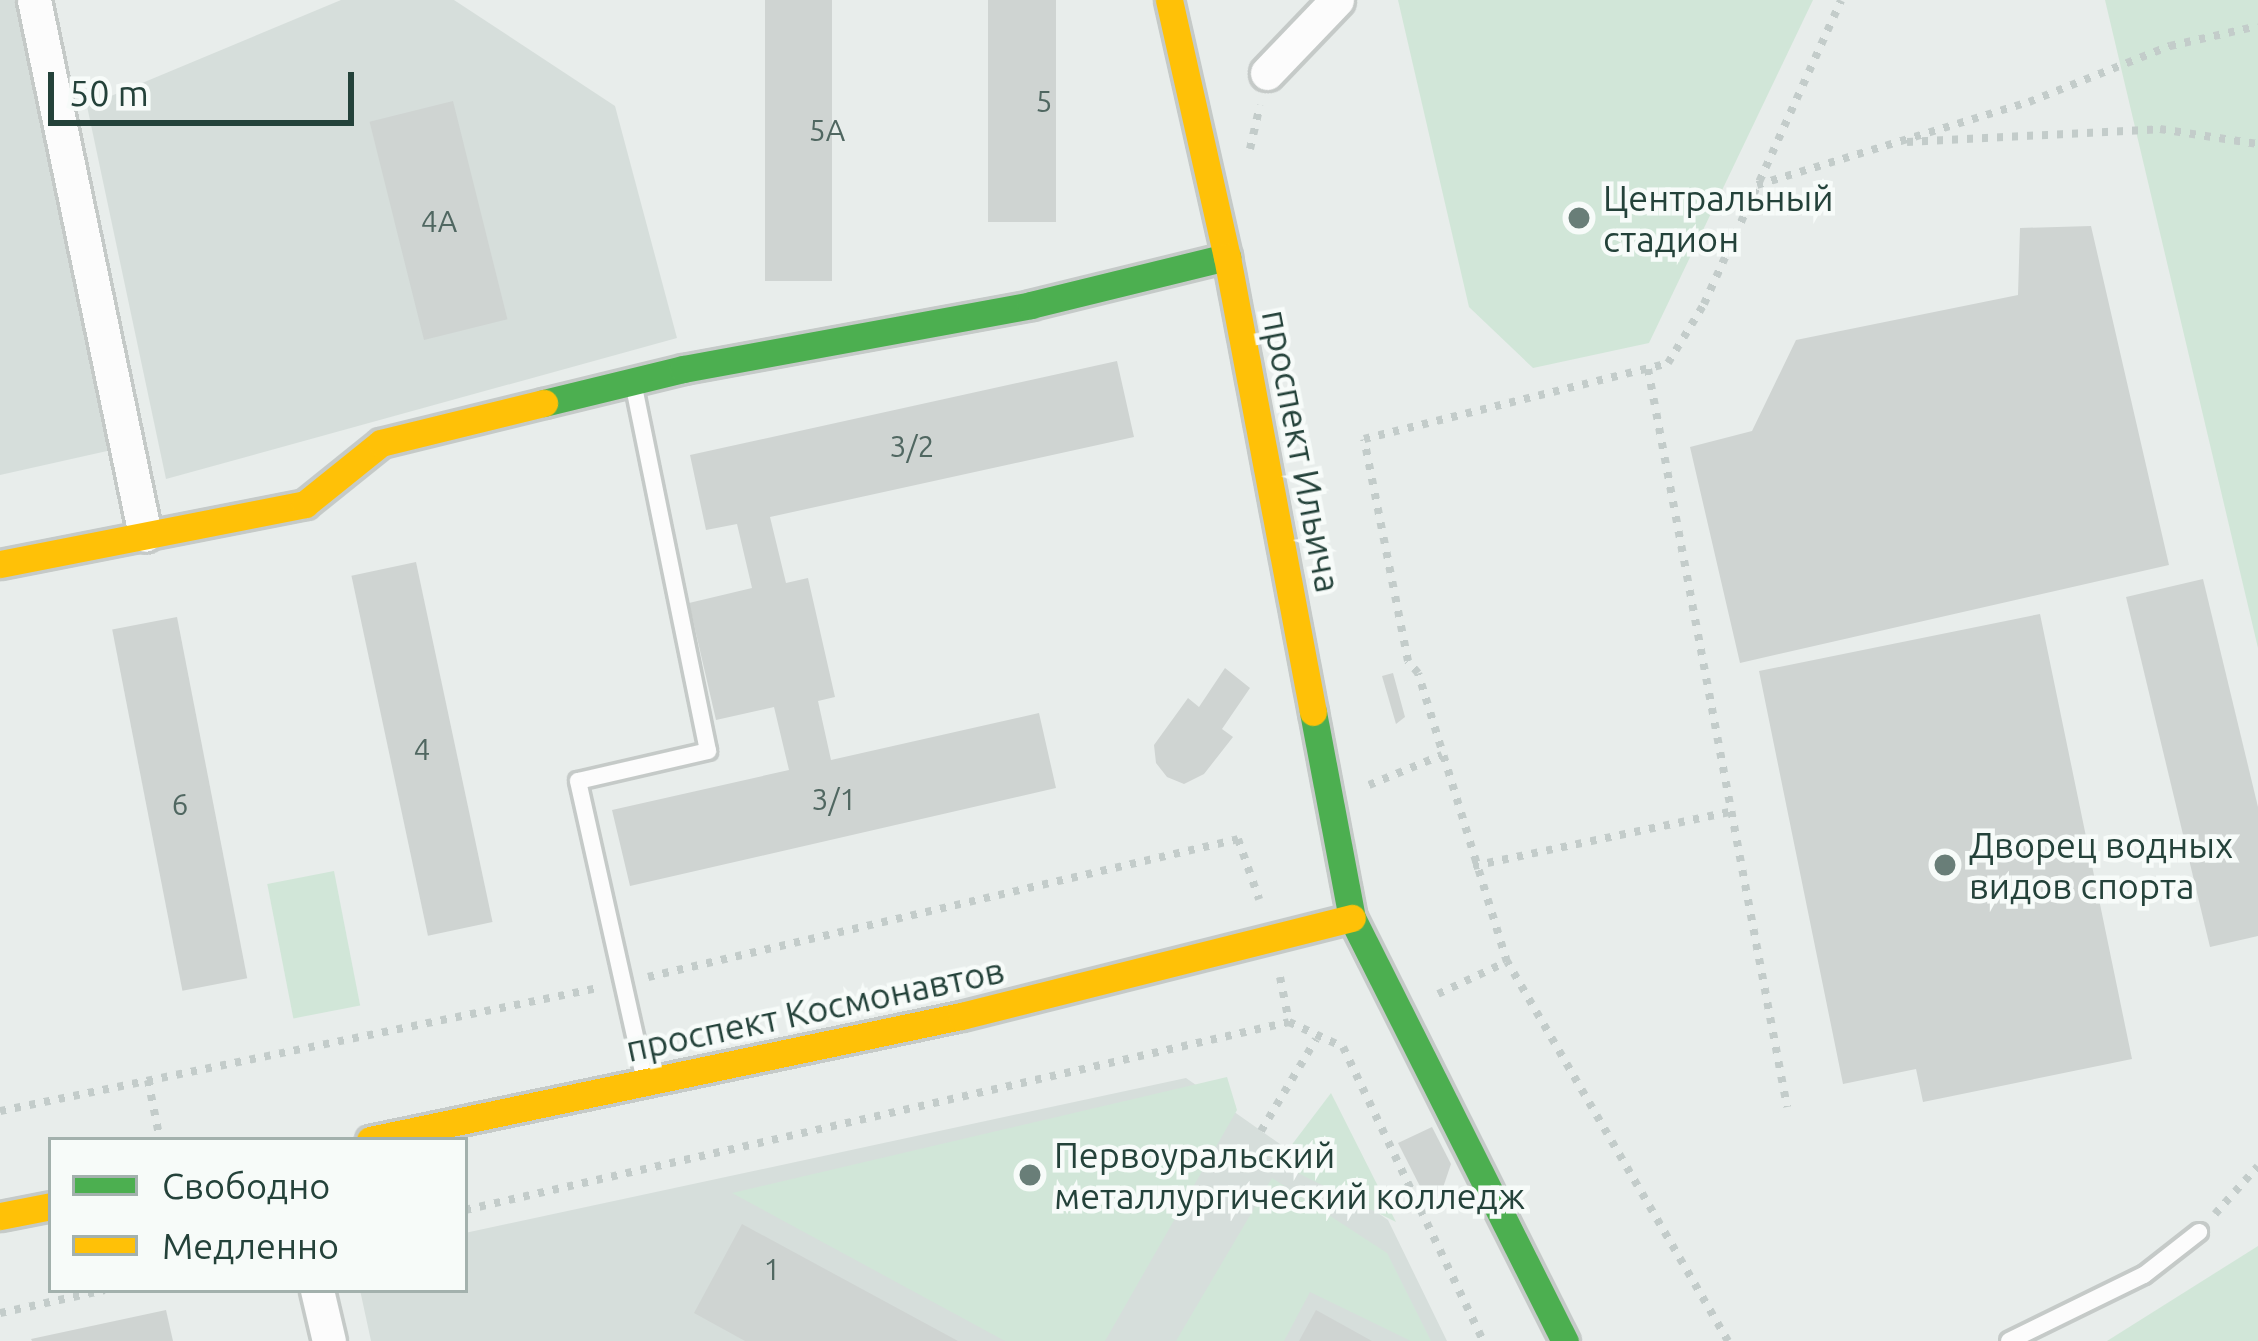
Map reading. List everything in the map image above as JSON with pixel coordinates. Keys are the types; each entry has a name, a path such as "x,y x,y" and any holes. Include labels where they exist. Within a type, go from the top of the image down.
{"main road":[{"name":"проспект Ильича","path":"1169,0 1227,256 1352,917 1565,1341"},
{"path":"0,563 304,504 381,443 633,381 1030,305 1227,256"},
{"path":"1273,939 1352,917"},
{"name":"проспект Космонавтов","path":"384,1137 962,1016 1273,939"},
{"path":"0,1216 48,1207"}],"street":[{"path":"34,0 145,536"},
{"path":"1267,74 1337,0"},
{"path":"318,1293 329,1341"}],"lane":[{"path":"633,381 708,751 578,781 645,1083"},
{"path":"2009,1341 2144,1274 2199,1232"}],"path":[{"path":"1728,1341 1507,962 1473,866 1418,673 1408,661 1364,439 1668,363 1705,304 1841,0"},
{"path":"1757,185 2029,102 2170,46 2258,26"},
{"path":"1894,143 2160,129 2258,144"},
{"path":"1648,369 1735,811 1787,1107"},
{"path":"1473,866 1735,811"},
{"path":"1238,839 1273,939"},
{"path":"468,1209 1289,1022 1316,1039 1343,1047 1484,1341"},
{"path":"1261,1130 1316,1039"},
{"path":"148,1080 159,1137"},
{"path":"2199,1232 2258,1166"},
{"path":"0,1313 91,1293"}],"shaded area":[{"path":"0,0 23,0 125,447 0,475"},
{"path":"341,0 454,0 615,106 677,338 166,479 87,106"},
{"name":"Первоуральский металлургический колледж","path":"1186,1078 1388,1220 1447,1341 371,1341 361,1293 468,1293 468,1232"}],"green space":[{"name":"Центральный стадион","path":"1398,0 1813,0 1649,343 1533,368 1469,307"},
{"path":"2105,0 2258,0 2258,648"},
{"path":"334,871 360,1005 293,1018 267,884"},
{"path":"1227,1077 1237,1110 1105,1341 1005,1341 732,1193"},
{"path":"1331,1093 1396,1222 1278,1163"},
{"path":"1272,1178 1387,1253 1431,1341 1411,1341 1310,1292 1284,1341 1176,1341"},
{"path":"2258,1246 2258,1341 2107,1341"}],"building":[{"path":"765,0 832,0 832,281 765,281"},
{"path":"988,0 1056,0 1056,222 988,222"},
{"path":"453,101 507,319 424,340 370,122"},
{"path":"2091,226 2169,565 1740,663 1690,447 1752,431 1796,340 2018,295 2020,228"},
{"path":"1117,361 1134,437 770,517 786,583 808,578 835,697 818,701 831,760 1039,713 1056,788 630,886 612,810 789,770 774,707 716,720 689,603 752,588 737,524 706,530 690,455"},
{"path":"416,562 493,922 428,936 351,576"},
{"path":"2203,579 2258,807 2258,936 2210,947 2126,597"},
{"name":"Дворец водных видов спорта","path":"2040,614 2132,1059 1923,1102 1916,1069 1843,1084 1759,671"},
{"path":"177,617 247,978 182,991 112,630"},
{"path":"1225,668 1250,688 1222,729 1233,737 1204,774 1184,784 1167,777 1156,763 1154,745 1188,698 1199,707"},
{"path":"1393,673 1405,717 1396,724 1382,676"},
{"path":"1432,1127 1451,1164 1434,1214 1398,1143"},
{"path":"742,1224 958,1341 745,1341 694,1313"},
{"path":"166,1310 173,1341 31,1339"},
{"path":"1316,1310 1372,1341 1299,1341"}],"traffic: fast":[{"path":"544,403 683,369 1031,305 1227,257"},
{"path":"1313,712 1352,918 1565,1341"}],"traffic: slow":[{"path":"1169,0 1227,257 1313,712"},
{"path":"0,564 305,504 381,443 544,403"},
{"path":"384,1137 961,1016 1352,918"},
{"path":"0,1216 48,1207"}],"place":[{"name":"Центральный стадион","path":"1579,218"},
{"name":"Дворец водных видов спорта","path":"1945,865"},
{"name":"Первоуральский металлургический колледж","path":"1030,1175"}]}
